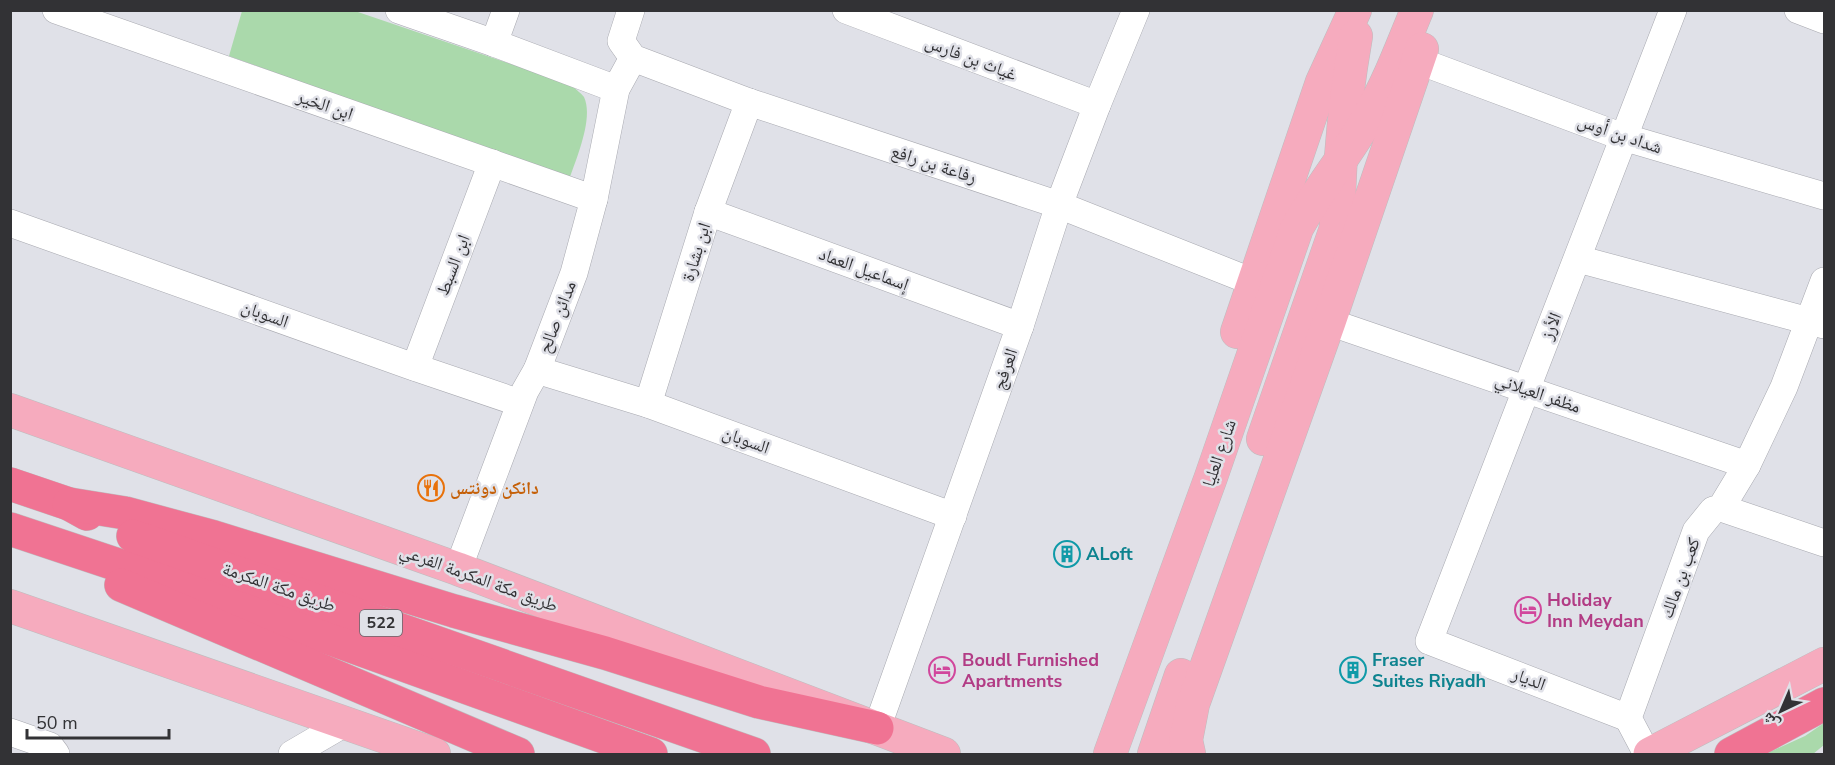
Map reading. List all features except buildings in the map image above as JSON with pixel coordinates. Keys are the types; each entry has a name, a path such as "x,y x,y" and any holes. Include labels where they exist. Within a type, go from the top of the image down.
{"highway":[{"name":"طريق مكة المكرمة","path":"10,484 69,504 112,528 754,754"},
{"path":"69,504 125,513 203,534 454,611 604,653 759,702 877,728"},
{"name":"طريق مكة المكرمة","path":"10,529 223,600 651,754"},
{"path":"10,535 165,605 518,754"},
{"path":"1731,754 1824,704"}],"main road":[{"path":"1087,754 1102,737 1112,715 1253,282 1322,82 1355,10"},
{"name":"شارع العليا","path":"1154,754 1335,231 1339,207 1349,76 1360,10"},
{"name":"شارع العليا","path":"1110,754 1211,477 1296,228 1368,118 1386,86 1417,10"},
{"path":"1189,754 1186,740 1193,704 1329,322 1419,61 1433,10"},
{"name":"طريق مكة المكرمة الفرعي","path":"10,410 458,569 944,754"},
{"path":"10,606 434,754"},
{"path":"1649,754 1824,664"},
{"path":"877,728 933,754"}],"street":[{"name":"ابن الخير","path":"56,10 594,199"},
{"path":"399,10 616,89"},
{"path":"494,44 506,10"},
{"name":"مدائن صالح","path":"458,569 520,403 537,370 574,273 594,199 616,89 627,50 631,10"},
{"name":"غياث بن فارس","path":"846,10 1097,105"},
{"name":"العرفج","path":"877,728 1020,326 1059,206 1136,10"},
{"name":"الأرز","path":"1429,641 1673,10"},
{"path":"1798,10 1824,20"},
{"name":"رفاعة بن رافع","path":"627,50 749,102 1059,206 1253,282"},
{"name":"شداد بن أوس","path":"1419,61 1623,137 1824,196"},
{"name":"ابن بشارة","path":"648,404 708,212 749,102"},
{"name":"ابن السبط","path":"415,367 492,163"},
{"name":"إسماعيل العماد","path":"708,212 1020,326"},
{"name":"السوبان","path":"10,223 520,403"},
{"path":"1578,259 1817,323"},
{"name":"كعب بن مالك","path":"1628,718 1696,531 1713,510 1721,508 1747,465 1817,323 1824,281"},
{"name":"مظفر العيلاني","path":"1329,322 1747,465"},
{"name":"السوبان","path":"537,370 648,404 953,516"},
{"path":"1721,508 1824,543"},
{"name":"الديار","path":"1429,641 1628,718"},
{"path":"1628,718 1649,754"},
{"path":"292,754 345,723"},
{"path":"10,732 53,750"},
{"path":"17,754 53,750"}],"green space":[{"path":"242,11 355,11 570,84 584,97 587,116 583,138 569,180 229,56"},
{"path":"1824,723 1824,745 1813,754 1765,754 1805,736"}],"place":[{"name":"دانكن دونتس","path":"431,488"},
{"name":"ALoft","path":"1067,554"},
{"name":"Holiday Inn Meydan","path":"1528,610"},
{"name":"Boudl Furnished Apartments","path":"942,670"},
{"name":"Fraser Suites Riyadh","path":"1353,670"}]}
